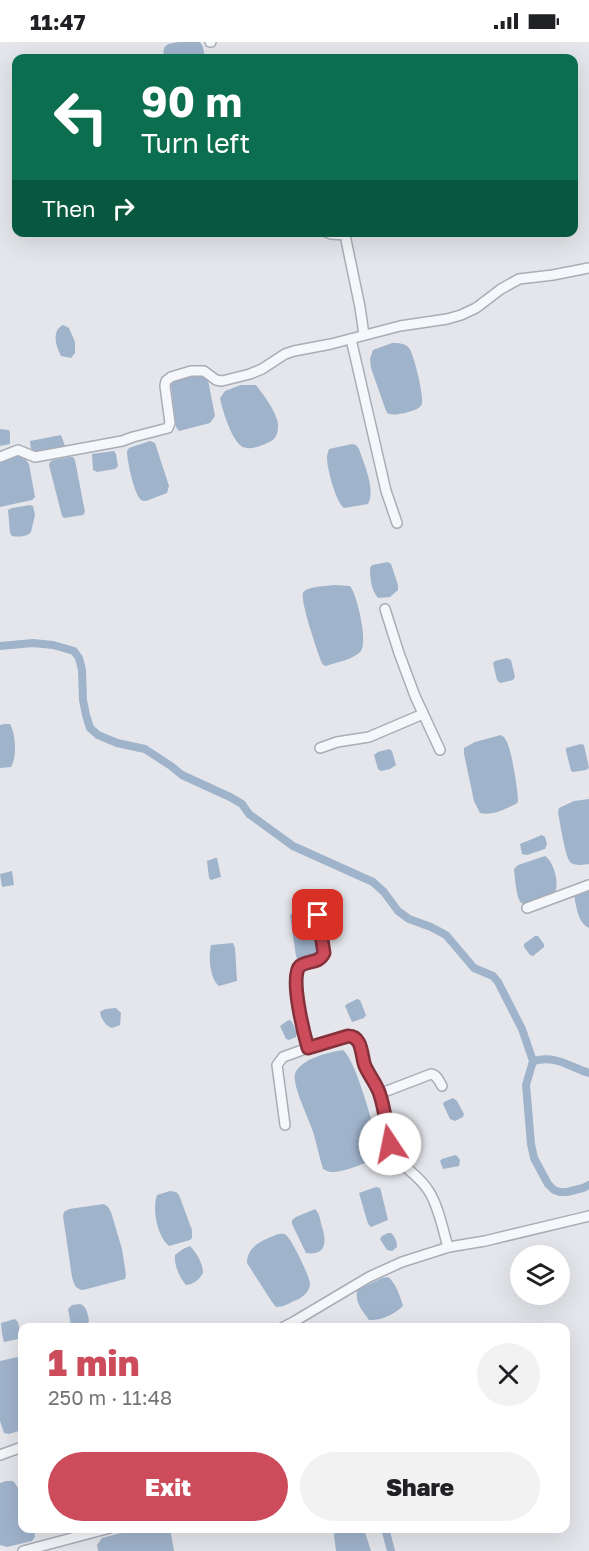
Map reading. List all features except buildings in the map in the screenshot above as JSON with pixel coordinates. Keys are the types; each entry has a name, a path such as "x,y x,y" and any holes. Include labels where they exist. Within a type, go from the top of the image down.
{"street":[{"path":"345,237 364,335"},
{"path":"0,457 18,450 34,457 122,441 168,428 170,423 165,386 166,381 171,377 199,370 222,381 250,374 285,354 400,326 461,315 476,308 519,279 589,268"},
{"path":"351,339 386,491 397,523"},
{"path":"385,609 406,672 440,750"},
{"path":"320,748 369,736 423,714"},
{"path":"527,908 589,885"},
{"path":"308,1048 300,1014 296,975 300,966 319,960 324,953 318,915"},
{"path":"285,1125 277,1065 283,1058 308,1048 348,1036 356,1038 360,1044 364,1063 379,1094 392,1151 403,1166 429,1191 448,1247"},
{"path":"379,1094 431,1074 438,1078 442,1086"},
{"path":"291,1323 369,1277 402,1262 448,1247 485,1241 589,1216"},
{"path":"0,1455 18,1448"},
{"path":"23,1551 91,1533"}],"water":[{"path":"200,42 204,54 164,54 166,45"},
{"path":"63,325 69,328 75,342 75,353 71,358 61,356 56,343 57,331"},
{"path":"392,343 406,345 409,348 418,376 422,400 421,406 417,409 393,415 387,413 370,359 373,350"},
{"path":"192,374 205,376 208,380 215,416 210,423 179,431 176,427 171,381"},
{"path":"241,385 256,385 272,408 278,422 276,437 254,448 243,447 235,439 225,417 220,398 225,391"},
{"path":"0,429 9,430 10,444 0,446"},
{"path":"61,435 64,448 37,453 31,449 30,441"},
{"path":"150,441 155,443 169,486 167,493 145,501 138,497 133,484 127,451 129,448"},
{"path":"352,444 359,449 371,492 368,504 344,508 332,485 327,455 329,449"},
{"path":"114,451 118,466 115,469 97,472 93,470 92,454"},
{"path":"19,455 29,464 35,497 32,500 0,507 0,460"},
{"path":"73,457 85,512 83,515 64,518 49,465 53,460"},
{"path":"33,506 35,515 31,532 23,536 12,536 8,510"},
{"path":"388,562 391,564 398,590 390,597 378,598 372,588 370,568 372,565"},
{"path":"335,585 350,586 353,591 361,618 363,646 354,657 326,666 321,661 313,637 303,593 313,588"},
{"path":"507,658 511,660 515,677 513,680 500,683 497,680 493,663"},
{"path":"10,724 12,729 15,752 11,767 0,768 0,725"},
{"path":"501,735 505,738 511,754 518,802 499,812 480,813 474,801 464,748 475,742"},
{"path":"584,745 589,768 573,772 566,748"},
{"path":"389,749 392,751 396,765 381,771 378,769 374,755"},
{"path":"589,799 589,864 574,864 570,862 566,853 559,808 574,801"},
{"path":"542,835 547,844 545,849 527,855 522,854 520,844"},
{"path":"545,856 551,862 555,873 556,890 549,897 523,904 517,894 514,869 518,865"},
{"path":"217,858 221,877 211,880 207,861"},
{"path":"12,871 14,885 2,887 0,874"},
{"path":"589,888 589,928 580,918 574,894"},
{"path":"313,909 320,954 298,961 290,915"},
{"path":"538,936 544,947 533,956 524,944"},
{"path":"233,943 237,981 219,986 210,967 211,945"},
{"path":"357,999 360,1000 366,1015 352,1022 345,1006"},
{"path":"116,1008 121,1013 120,1025 112,1028 104,1022 100,1012"},
{"path":"287,1021 292,1022 297,1033 296,1037 289,1040 286,1039 280,1026"},
{"path":"343,1050 354,1067 359,1081 379,1147 379,1155 350,1168 330,1172 323,1169 313,1132 296,1086 295,1074 309,1060"},
{"path":"453,1098 464,1114 455,1121 450,1119 443,1104"},
{"path":"455,1155 460,1160 459,1166 443,1169 440,1161"},
{"path":"376,1187 380,1188 388,1220 371,1227 368,1224 359,1193"},
{"path":"170,1191 179,1195 192,1230 192,1238 169,1246 161,1236 155,1207 157,1195"},
{"path":"104,1204 111,1212 122,1249 125,1279 83,1290 78,1289 72,1277 64,1212 69,1209"},
{"path":"315,1209 320,1217 324,1243 318,1252 306,1253 292,1220"},
{"path":"391,1233 397,1243 397,1247 392,1251 387,1250 380,1239"},
{"path":"278,1234 285,1234 290,1239 310,1284 302,1297 276,1307 247,1263 253,1247"},
{"path":"190,1246 199,1259 203,1273 196,1281 186,1285 175,1263 175,1255"},
{"path":"388,1277 395,1286 403,1306 388,1316 369,1320 358,1303 357,1290"},
{"path":"80,1304 86,1309 88,1323 71,1323 68,1309 72,1305"},
{"path":"15,1319 18,1323 18,1339 4,1342 1,1323"},
{"path":"18,1357 18,1431 9,1434 4,1433 0,1421 0,1361"},
{"path":"13,1481 17,1486 18,1533 34,1533 32,1541 7,1547 0,1545 0,1483"},
{"path":"121,1533 171,1533 174,1551 98,1551 97,1545 102,1538"},
{"path":"335,1533 365,1533 371,1551 336,1551"}],"waterway":[{"path":"0,646 33,643 53,645 74,651 79,658 82,670 86,715 90,728 98,735 117,743 145,749 182,775 242,804 249,814 293,846 373,882 384,892 398,911 409,919 446,935 474,968 493,976 522,1029 533,1061 526,1085 534,1158 548,1184 554,1190 567,1192 589,1185"},
{"path":"533,1061 555,1060 589,1073"},
{"path":"386,1533 391,1551"}],"route":[{"path":"318,915 324,953 319,960 300,966 296,975 300,1014 308,1048 348,1036 356,1038 360,1044 364,1063 379,1094 390,1144"}]}
